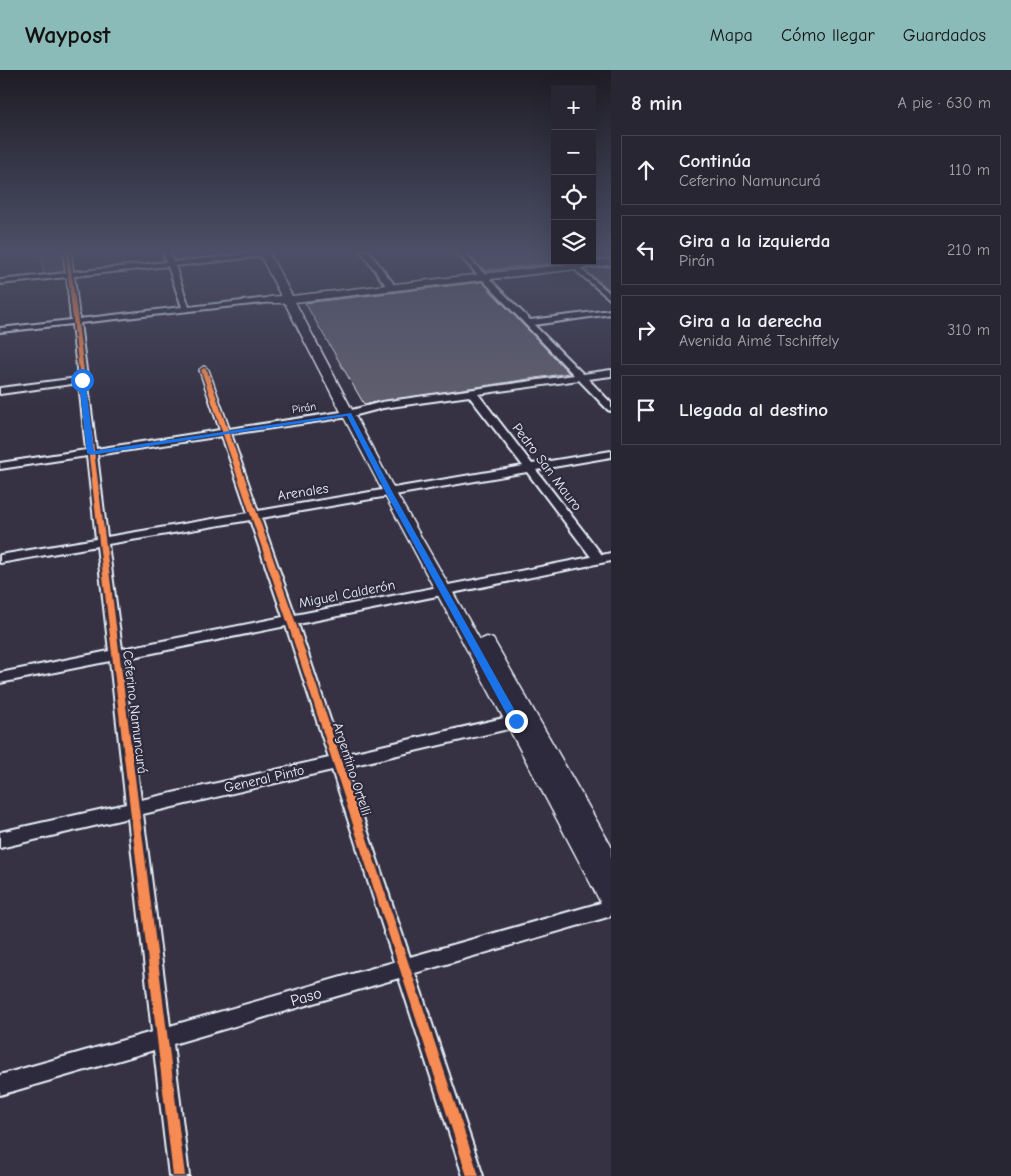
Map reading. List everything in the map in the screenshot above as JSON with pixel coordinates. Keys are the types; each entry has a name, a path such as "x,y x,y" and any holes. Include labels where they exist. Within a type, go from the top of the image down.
{"main road":[{"path":"289,303 354,413 395,492 522,719 611,868"},
{"path":"522,719 611,899"}],"street":[{"name":"Ceferino Namuncurá","path":"73,303 179,1176"},
{"path":"184,303 186,309"},
{"path":"0,330 244,303"},
{"path":"509,303 611,408"},
{"path":"529,323 611,312"},
{"name":"Argentino Ortelli","path":"204,370 227,432 473,1176"},
{"name":"Pirán","path":"0,466 354,413 382,405 611,373"},
{"path":"0,391 82,380"},
{"name":"Pedro San Mauro","path":"472,393 599,559"},
{"name":"Arenales","path":"0,559 611,454"},
{"name":"Miguel Calderón","path":"0,678 611,557"},
{"name":"General Pinto","path":"0,840 522,719"},
{"name":"Paso","path":"0,1086 611,908"}],"building":[{"path":"305,303 502,303 569,373 364,404"}],"cycle path":[{"path":"73,303 179,1176"},
{"path":"204,370 291,621 473,1176"}],"route":[{"path":"82,380 91,453 349,414 389,493 516,721"}]}
